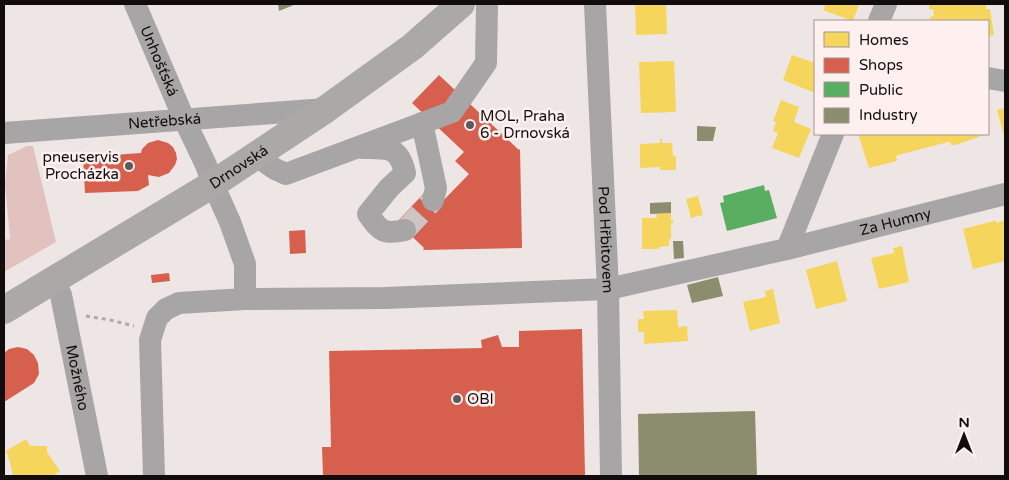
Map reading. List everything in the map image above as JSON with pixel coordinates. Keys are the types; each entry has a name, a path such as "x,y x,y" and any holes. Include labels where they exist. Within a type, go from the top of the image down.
{"main road":[{"name":"Drnovská","path":"4,310 213,184 326,109 412,47 461,4"}],"street":[{"name":"Unhošťská","path":"135,4 230,222 245,264 245,299"},
{"path":"255,155 286,174 452,112 486,63 487,4"},
{"name":"Pod Hřbitovem","path":"595,4 608,289 611,476"},
{"path":"879,20 886,4"},
{"path":"989,78 1005,81"},
{"name":"Netřebská","path":"4,133 326,109"},
{"path":"422,123 436,188 433,200"},
{"path":"787,250 834,135"},
{"path":"357,148 393,150 403,163 405,173 389,188 368,214 377,227 391,233 405,230"},
{"name":"Za Humny","path":"154,476 150,340 157,318 166,309 178,303 245,299 384,298 608,289 787,250 1005,194"},
{"name":"Možného","path":"54,280 61,295 96,476"}],"path":[{"path":"64,313 110,320 137,327"}],"shaded area":[{"path":"27,146 33,146 56,242 4,272 4,240 10,239 5,184 8,155"}],"building: Homes":[{"path":"635,4 666,4 667,34 636,35"},
{"path":"826,4 859,4 853,20 823,10"},
{"path":"929,4 986,4 986,9 990,9 994,35 989,36 989,20 931,20 930,17 934,16 933,9 929,9"},
{"path":"792,55 814,63 814,93 783,80"},
{"path":"674,61 676,112 641,113 639,62"},
{"path":"781,100 799,107 794,122 811,129 799,158 772,148 778,133 773,131 776,122 773,121"},
{"path":"1005,108 1005,139 997,110"},
{"path":"858,135 978,135 979,137 955,145 951,145 948,142 898,155 896,156 897,161 869,168"},
{"path":"660,139 662,139 662,143 672,143 673,156 676,156 676,170 660,170 660,167 640,168 640,144 660,143"},
{"path":"698,196 703,215 691,218 686,199"},
{"path":"671,213 673,223 671,223 669,246 659,247 659,249 642,249 642,218 657,218 656,214"},
{"path":"1005,220 1005,261 973,269 963,229"},
{"path":"902,246 909,282 879,289 871,258 894,253 893,248"},
{"path":"837,261 847,301 816,309 806,270"},
{"path":"773,289 780,323 750,331 743,302 766,297 765,291"},
{"path":"677,310 678,327 687,326 688,341 644,344 644,332 638,332 638,319 644,319 643,311"},
{"path":"26,439 30,446 47,446 47,452 60,471 52,476 13,476 6,451"}],"building: Shops":[{"path":"439,75 520,149 522,248 423,250 424,248 397,222 425,192 439,205 469,174 455,161 464,152 412,103"},
{"name":"pneuservis Procházka","path":"158,140 168,143 176,153 175,165 169,173 159,177 148,175 149,185 138,191 85,193 83,157 141,153 148,143"},
{"path":"305,230 306,253 290,254 289,231"},
{"path":"169,273 170,281 152,283 151,275"},
{"name":"OBI","path":"582,329 585,476 323,476 322,447 331,447 329,351 482,348 481,340 498,335 502,347 519,347 519,331"},
{"path":"18,347 27,349 34,355 38,363 39,374 34,383 4,402 4,353 9,349"}],"building: Public":[{"path":"764,185 765,191 769,190 777,218 727,231 720,203 724,202 723,196"}],"building: Industry":[{"path":"278,4 296,4 279,11"},
{"path":"697,126 716,127 713,141 697,141"},
{"path":"671,202 671,213 650,214 650,203"},
{"path":"673,241 683,241 684,258 674,259"},
{"path":"718,277 723,296 692,303 687,285"},
{"path":"755,411 757,476 639,476 638,414"}],"tunnel":[{"path":"405,230 433,200"}],"place":[{"name":"MOL, Praha 6 - Drnovská","path":"470,125"},
{"name":"pneuservis Procházka","path":"129,166"},
{"name":"OBI","path":"457,399"}]}
